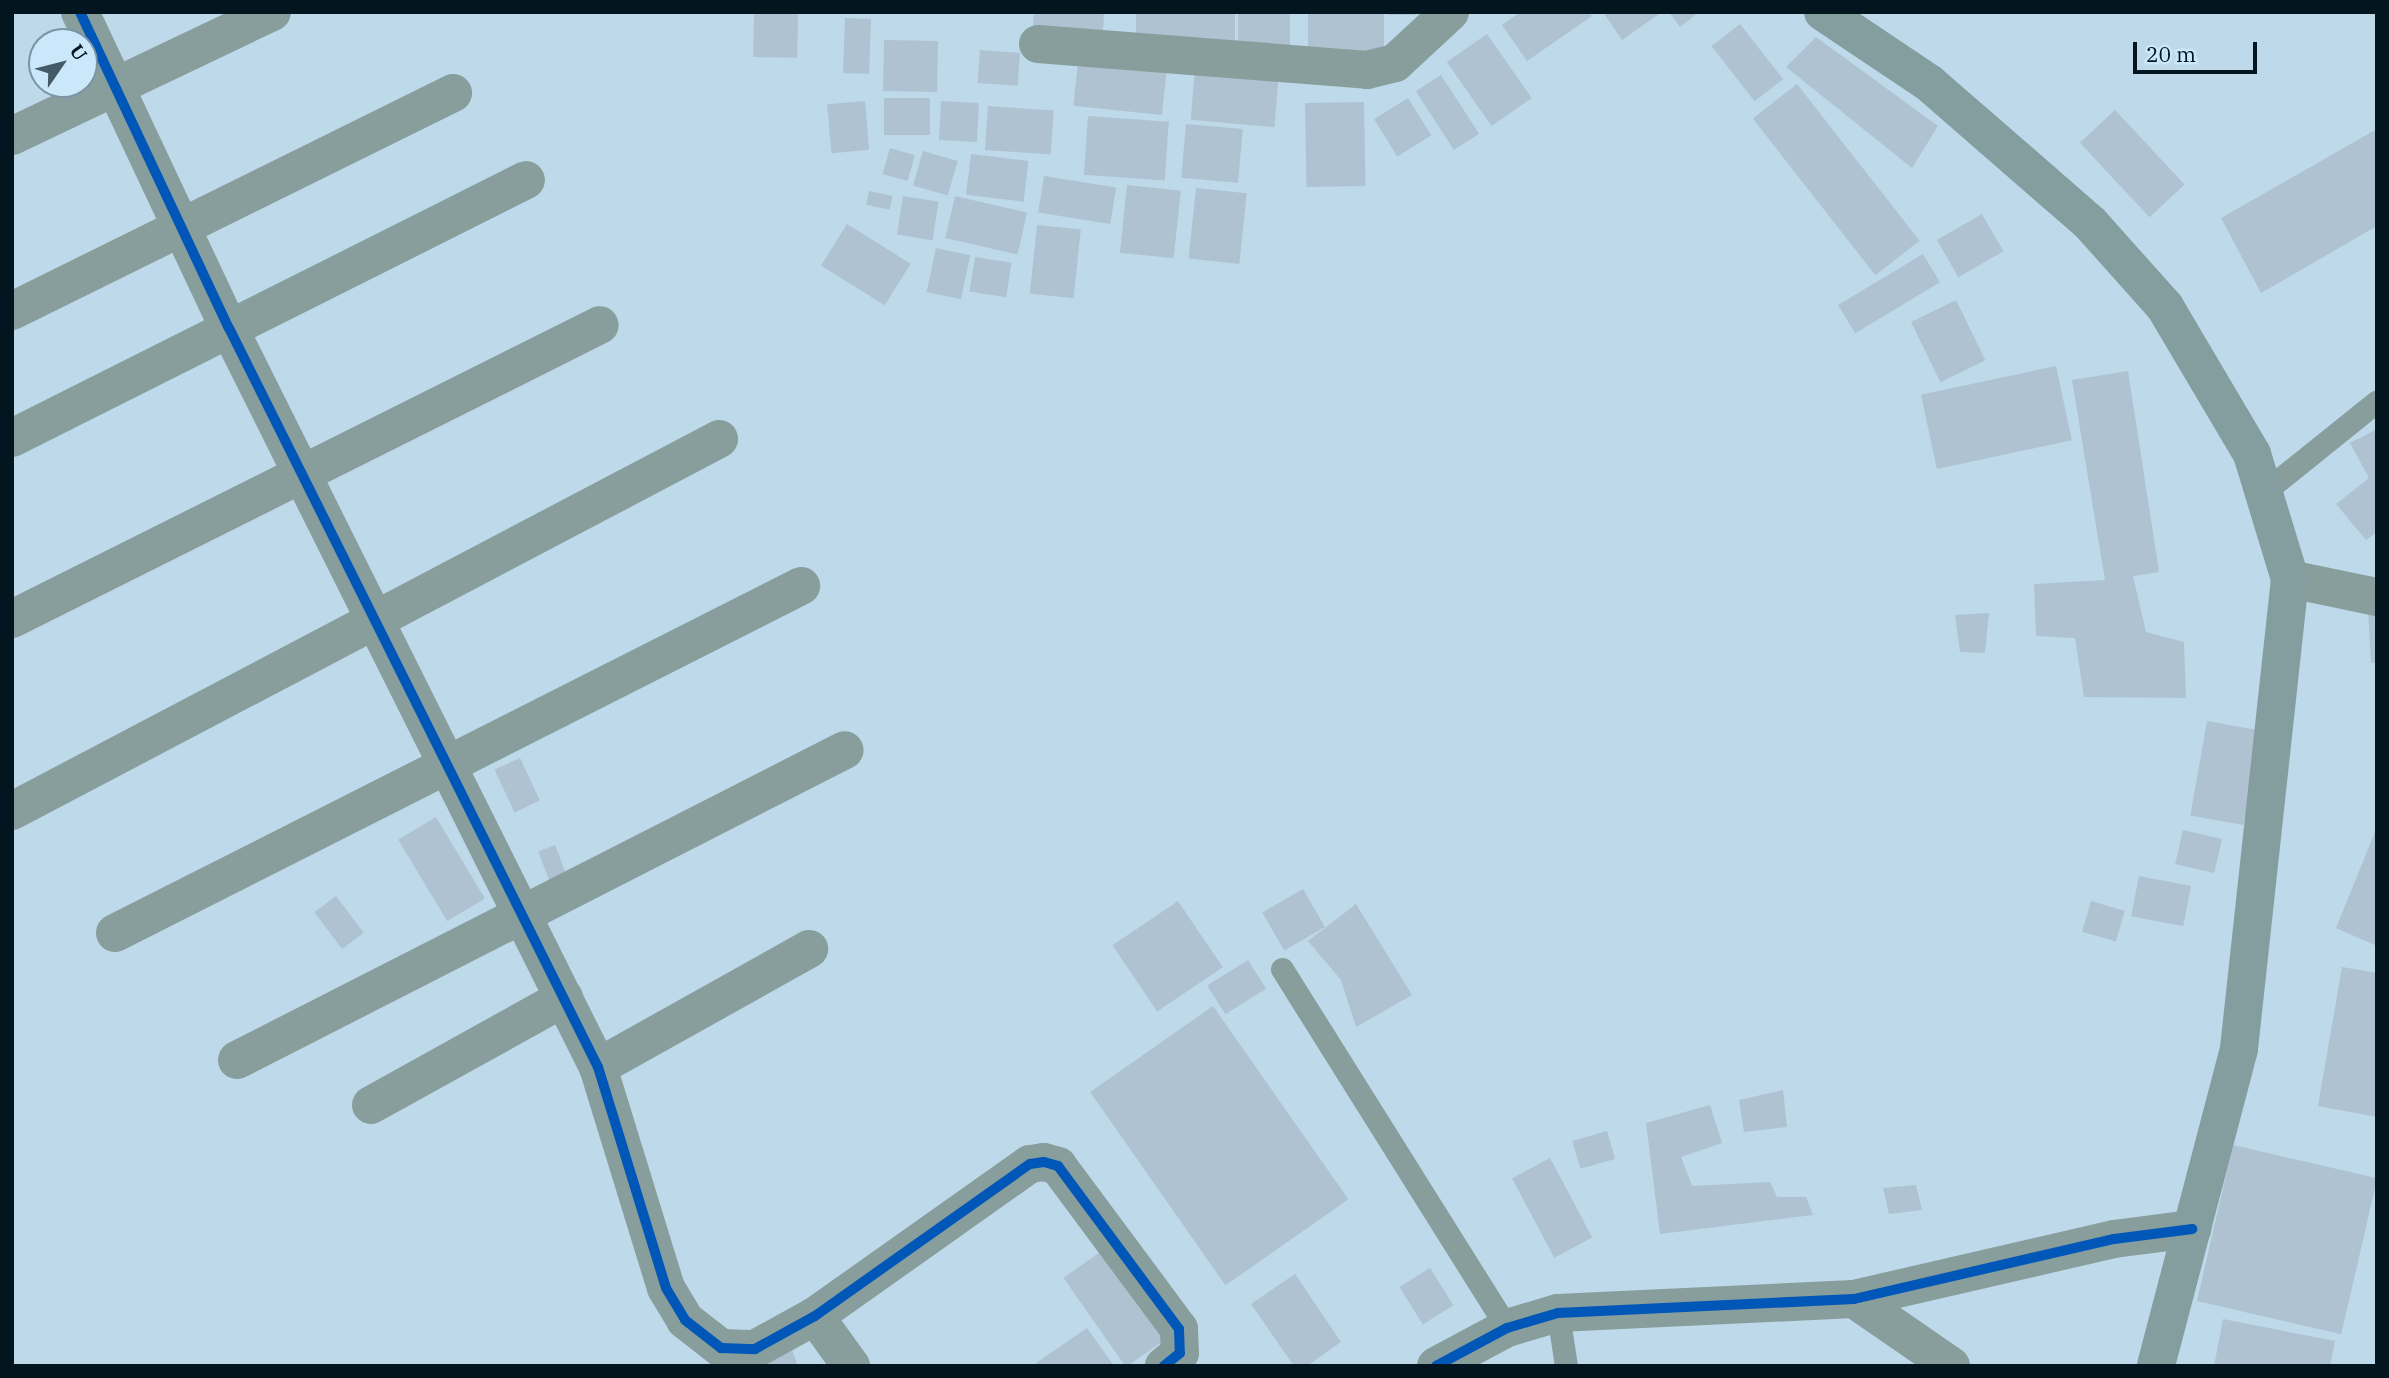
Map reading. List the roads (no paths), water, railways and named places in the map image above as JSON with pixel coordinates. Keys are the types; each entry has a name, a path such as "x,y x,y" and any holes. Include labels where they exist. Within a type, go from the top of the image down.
{"highway":[{"path":"1823,12 1929,83 2090,223 2165,307 2252,454 2290,579 2239,1049 2157,1366"}],"street":[{"path":"80,12 229,328 598,1067 666,1288 685,1320 721,1348 755,1349 815,1316 949,1218 1030,1164 1044,1163 1058,1166 1179,1329 1178,1361"},
{"path":"12,136 272,12"},
{"path":"1038,44 1367,70 1395,63 1450,12"},
{"path":"12,312 453,93"},
{"path":"12,438 526,180"},
{"path":"12,619 303,476 600,325"},
{"path":"12,811 719,439"},
{"path":"2290,579 2377,597"},
{"path":"115,933 802,586"},
{"path":"237,1060 845,750"},
{"path":"598,1067 810,949"},
{"path":"371,1105 564,998"},
{"path":"1436,1366 1507,1328 1558,1313 1854,1299 2114,1240 2192,1229"},
{"path":"1854,1299 1951,1366"},
{"path":"815,1316 851,1366"}],"lane":[{"path":"2264,492 2377,401"},
{"path":"1282,969 1507,1328"},
{"path":"1558,1313 1566,1366"}]}
